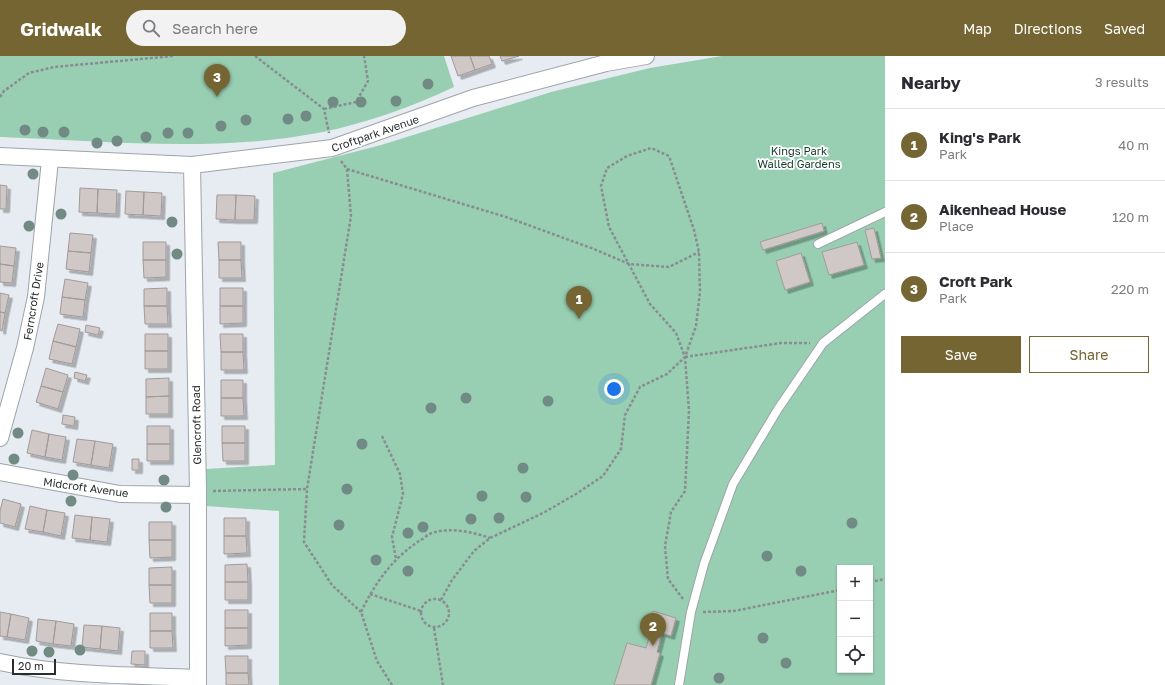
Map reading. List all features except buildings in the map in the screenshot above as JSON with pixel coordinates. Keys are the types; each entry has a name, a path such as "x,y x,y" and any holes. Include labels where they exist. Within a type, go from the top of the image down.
{"street":[{"name":"Croftpark Avenue","path":"0,156 50,160 192,165 332,148 473,98 606,60 646,56"},
{"name":"Ferncroft Drive","path":"0,438 25,348 36,298 50,160"},
{"name":"Glencroft Road","path":"192,165 198,493 198,681"},
{"name":"Midcroft Avenue","path":"0,472 120,494 198,493"},
{"path":"0,662 44,670 198,681"}],"lane":[{"path":"818,244 885,212"},
{"path":"679,685 691,612 704,564 733,484 778,409 823,343 885,294"}],"path":[{"path":"0,97 4,91 29,73 54,67 173,56"},
{"path":"255,56 324,109 332,148"},
{"path":"324,109 356,102 368,81 364,56"},
{"path":"441,600 452,580 474,551 490,538 549,509 603,476 621,449 625,415 640,387 667,374 685,357 696,326 700,292 699,252 694,230 669,156 651,148 627,156 607,168 601,186 609,227 650,304 676,333 685,357"},
{"path":"392,685 377,661 361,612 332,585 304,542 307,490 351,216 347,169 506,217 594,249 629,264 669,267 699,252"},
{"path":"685,357 781,343 823,343"},
{"path":"382,436 400,474 403,494 392,537 396,560"},
{"path":"198,493 307,490"},
{"path":"361,612 370,594 386,569 412,546 432,533 469,531 490,538"},
{"path":"873,581 885,579"},
{"path":"370,594 421,611"},
{"path":"441,600 448,606 449,616 442,626 434,628 425,624 421,616 421,611 428,601 441,600"},
{"path":"434,628 443,685"}],"green space":[{"path":"0,56 444,56 454,87 423,101 373,119 323,132 283,138 243,142 162,144 0,137"},
{"name":"Kings Park Walled Gardens","path":"722,56 885,56 885,685 279,685 279,511 205,506 206,469 275,465 273,173 381,145 551,92 650,68"}],"place":[{"name":"Croft Park","path":"217,97"},
{"name":"King's Park","path":"579,319"},
{"name":"Aikenhead House","path":"653,646"}]}
